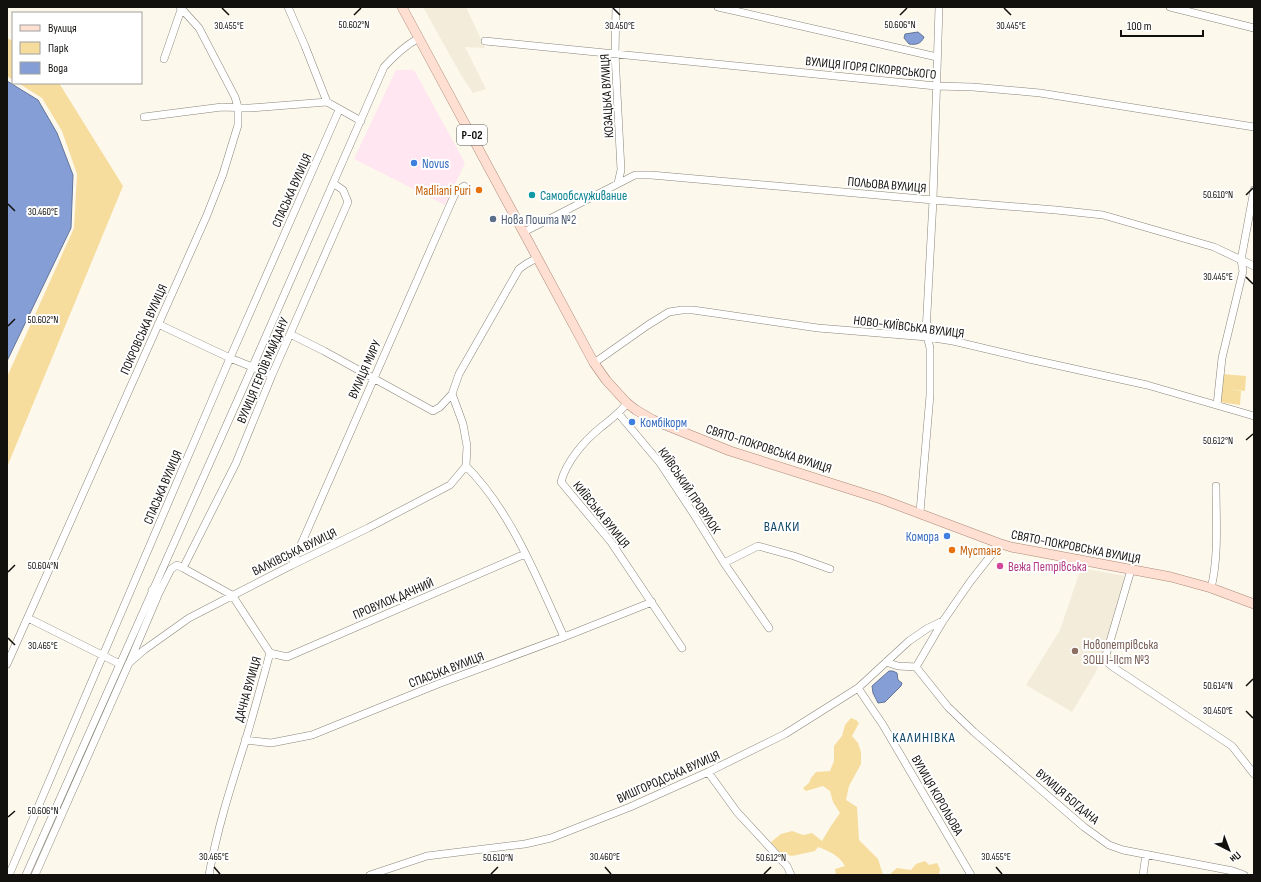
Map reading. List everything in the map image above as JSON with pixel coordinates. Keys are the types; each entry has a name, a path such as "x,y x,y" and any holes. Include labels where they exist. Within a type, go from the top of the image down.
{"main road":[{"name":"СВЯТО-ПОКРОВСЬКА ВУЛИЦЯ","path":"402,7 594,363 606,380 627,403 636,410 653,420 730,451 881,498 998,543 1011,547 1171,577 1211,588 1254,604"}],"street":[{"path":"164,59 181,7"},
{"name":"ПОКРОВСЬКА ВУЛИЦЯ","path":"7,664 206,215 223,174 238,125 238,107 236,97 199,28 181,7"},
{"path":"288,7 327,102 361,121"},
{"name":"КОЗАЦЬКА ВУЛИЦЯ","path":"616,7 615,54 621,170 618,183"},
{"path":"718,7 937,57"},
{"path":"920,512 930,395 930,348 927,337 939,7"},
{"path":"1170,7 1254,28"},
{"path":"26,875 252,368 384,67 390,59 412,41 419,38"},
{"name":"ВУЛИЦЯ ІГОРЯ СІКОРВСЬКОГО","path":"485,41 936,86 973,87 1040,93 1254,127"},
{"path":"144,117 222,107 250,108 327,102"},
{"name":"СПАСЬКА ВУЛИЦЯ","path":"9,875 230,358 339,110"},
{"name":"ПОЛЬОВА ВУЛИЦЯ","path":"524,232 635,175 651,175 1103,215 1214,247 1254,266"},
{"name":"ВУЛИЦЯ ГЕРОЇВ МАЙДАНУ","path":"183,568 236,463 272,375 348,202 342,190 333,183"},
{"name":"ВУЛИЦЯ МИРУ","path":"292,565 454,196 457,191 464,186"},
{"path":"1217,405 1222,358 1243,271 1241,260 1254,194"},
{"path":"290,334 433,411 440,407 452,394 459,374 519,269 537,258"},
{"name":"НОВО-КИЇВСЬКА ВУЛИЦЯ","path":"594,363 669,312 693,310 818,328 953,340 1029,359 1147,385 1254,416"},
{"path":"158,324 252,368 272,375"},
{"path":"452,394 463,424 467,446 466,466 491,496 514,532 564,637"},
{"name":"КИЇВСЬКА ВУЛИЦЯ","path":"627,403 623,410 598,429 581,447 564,472 562,482 611,542 682,648"},
{"name":"КИЇВСЬКИЙ ПРОВУЛОК","path":"618,413 660,464 724,563 769,628"},
{"name":"ВАЛКІВСЬКА ВУЛИЦЯ","path":"36,875 129,663 144,650 189,618 450,485 466,466"},
{"path":"1211,588 1214,577 1216,546 1216,486"},
{"name":"ВИШГОРОДСЬКА ВУЛИЦЯ","path":"916,667 943,621 970,582 992,554 998,543"},
{"path":"724,563 758,546 794,556 830,569"},
{"name":"ПРОВУЛОК ДАЧНИЙ","path":"270,653 287,657 525,554"},
{"path":"129,663 171,569 177,566 183,568"},
{"name":"ДАЧНА ВУЛИЦЯ","path":"183,568 232,595 270,653 227,798 214,846 209,875"},
{"path":"1131,570 1106,655 1107,662 1232,746 1254,774"},
{"path":"152,590 160,593"},
{"name":"СПАСЬКА ВУЛИЦЯ","path":"245,740 271,743 312,735 438,684 652,602"},
{"path":"28,618 120,664"},
{"name":"ВИШГОРОДСЬКА ВУЛИЦЯ","path":"370,875 427,856 525,844 551,838 630,807 708,772 785,734 858,688 909,641 928,628 943,621"},
{"path":"886,662 898,666 916,667"},
{"name":"ВУЛИЦЯ БОГДАНА","path":"916,667 948,706 964,722 1084,827 1108,845 1124,850 1233,871 1244,875"},
{"name":"ВУЛИЦЯ КОРОЛЬОВА","path":"858,688 883,724 971,875"},
{"path":"708,772 737,812 787,866 791,875"},
{"path":"66,784 74,788"},
{"path":"1143,875 1146,854"}],"shaded area":[{"path":"423,7 466,7 485,48 465,47 486,89 473,93 461,75"},
{"path":"396,70 414,70 465,163 445,205 354,159"},
{"name":"Новопетрівська ЗОШ I-IIст №3","path":"1081,568 1126,576 1096,672 1072,712 1026,685 1060,630"}],"green space":[{"path":"7,38 12,40 12,79 7,76"},
{"path":"20,84 60,84 123,186 7,467 7,377 74,228 77,174 62,131 42,98"},
{"path":"1222,374 1246,376 1245,391 1226,389 1241,391 1240,405 1219,402"},
{"path":"851,718 859,723 852,736 858,743 861,752 861,764 849,786 846,800 857,807 859,840 878,859 883,875 836,875 835,869 845,866 840,859 830,852 818,847 815,851 792,856 780,853 771,842 781,834 792,831 803,835 812,833 822,841 840,813 833,802 830,791 823,786 806,791 803,788 809,783 816,772 830,771 834,761 834,746 842,736 845,725"},
{"path":"925,861 929,865 937,863 940,869 939,875 889,875 897,868 911,870 916,864"}],"water":[{"path":"918,32 924,37 918,44 909,44 904,38 905,34"},
{"path":"7,81 38,100 57,133 73,175 71,228 7,361"},
{"path":"889,671 897,673 898,680 902,683 901,686 885,702 878,703 873,693 872,686"}],"place":[{"name":"Novus","path":"414,163"},
{"name":"Madliani Puri","path":"479,190"},
{"name":"Самообслуживание","path":"532,195"},
{"name":"Нова Пошта №2","path":"493,219"},
{"name":"Комбікорм","path":"632,422"},
{"name":"Комора","path":"947,536"},
{"name":"Мустанг","path":"952,550"},
{"name":"Вежа Петрівська","path":"1000,566"},
{"name":"Новопетрівська ЗОШ I-IIст №3","path":"1075,651"}],"district":[{"name":"ВАЛКИ","path":"782,526"},
{"name":"КАЛИНІВКА","path":"924,737"}]}
